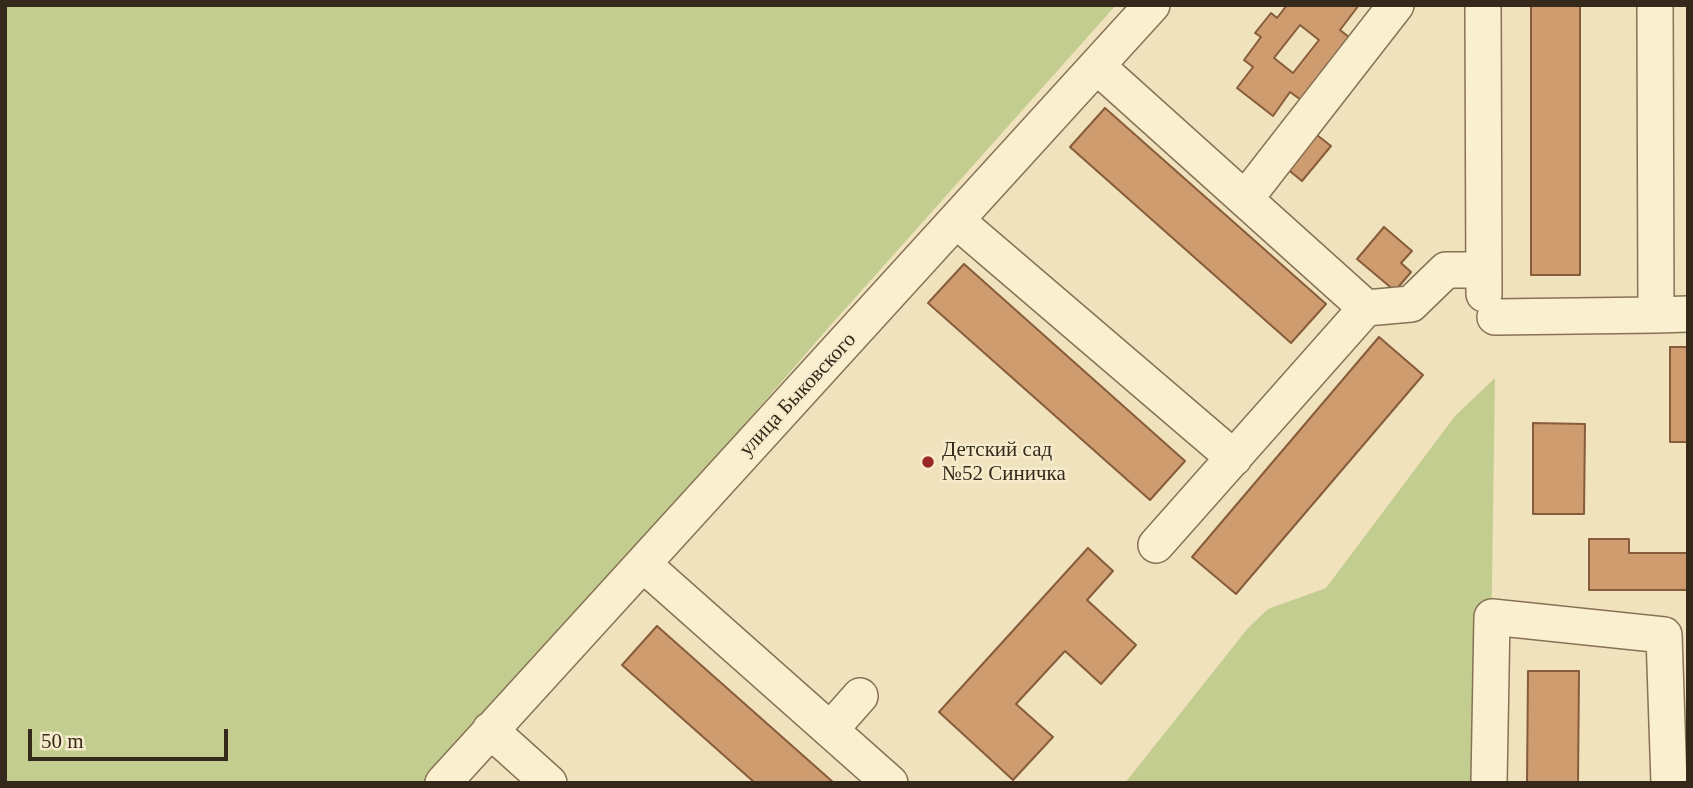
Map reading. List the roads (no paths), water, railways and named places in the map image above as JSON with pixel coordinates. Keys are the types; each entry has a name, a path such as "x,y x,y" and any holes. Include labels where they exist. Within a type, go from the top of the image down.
{"street":[{"name":"улица Быковского","path":"443,783 1152,5"},
{"path":"1245,199 1396,5"},
{"path":"1483,5 1488,293"},
{"path":"1156,545 1366,308 1410,304 1446,270 1488,293 1672,314 1655,5"},
{"path":"1098,67 1366,308"},
{"path":"957,221 1234,458"},
{"path":"643,564 890,783"},
{"path":"1489,783 1492,617 1676,635 1669,783"},
{"path":"830,730 860,696"},
{"path":"490,730 549,783"}],"place":[{"name":"Детский сад №52 Синичка","path":"928,462"}]}
